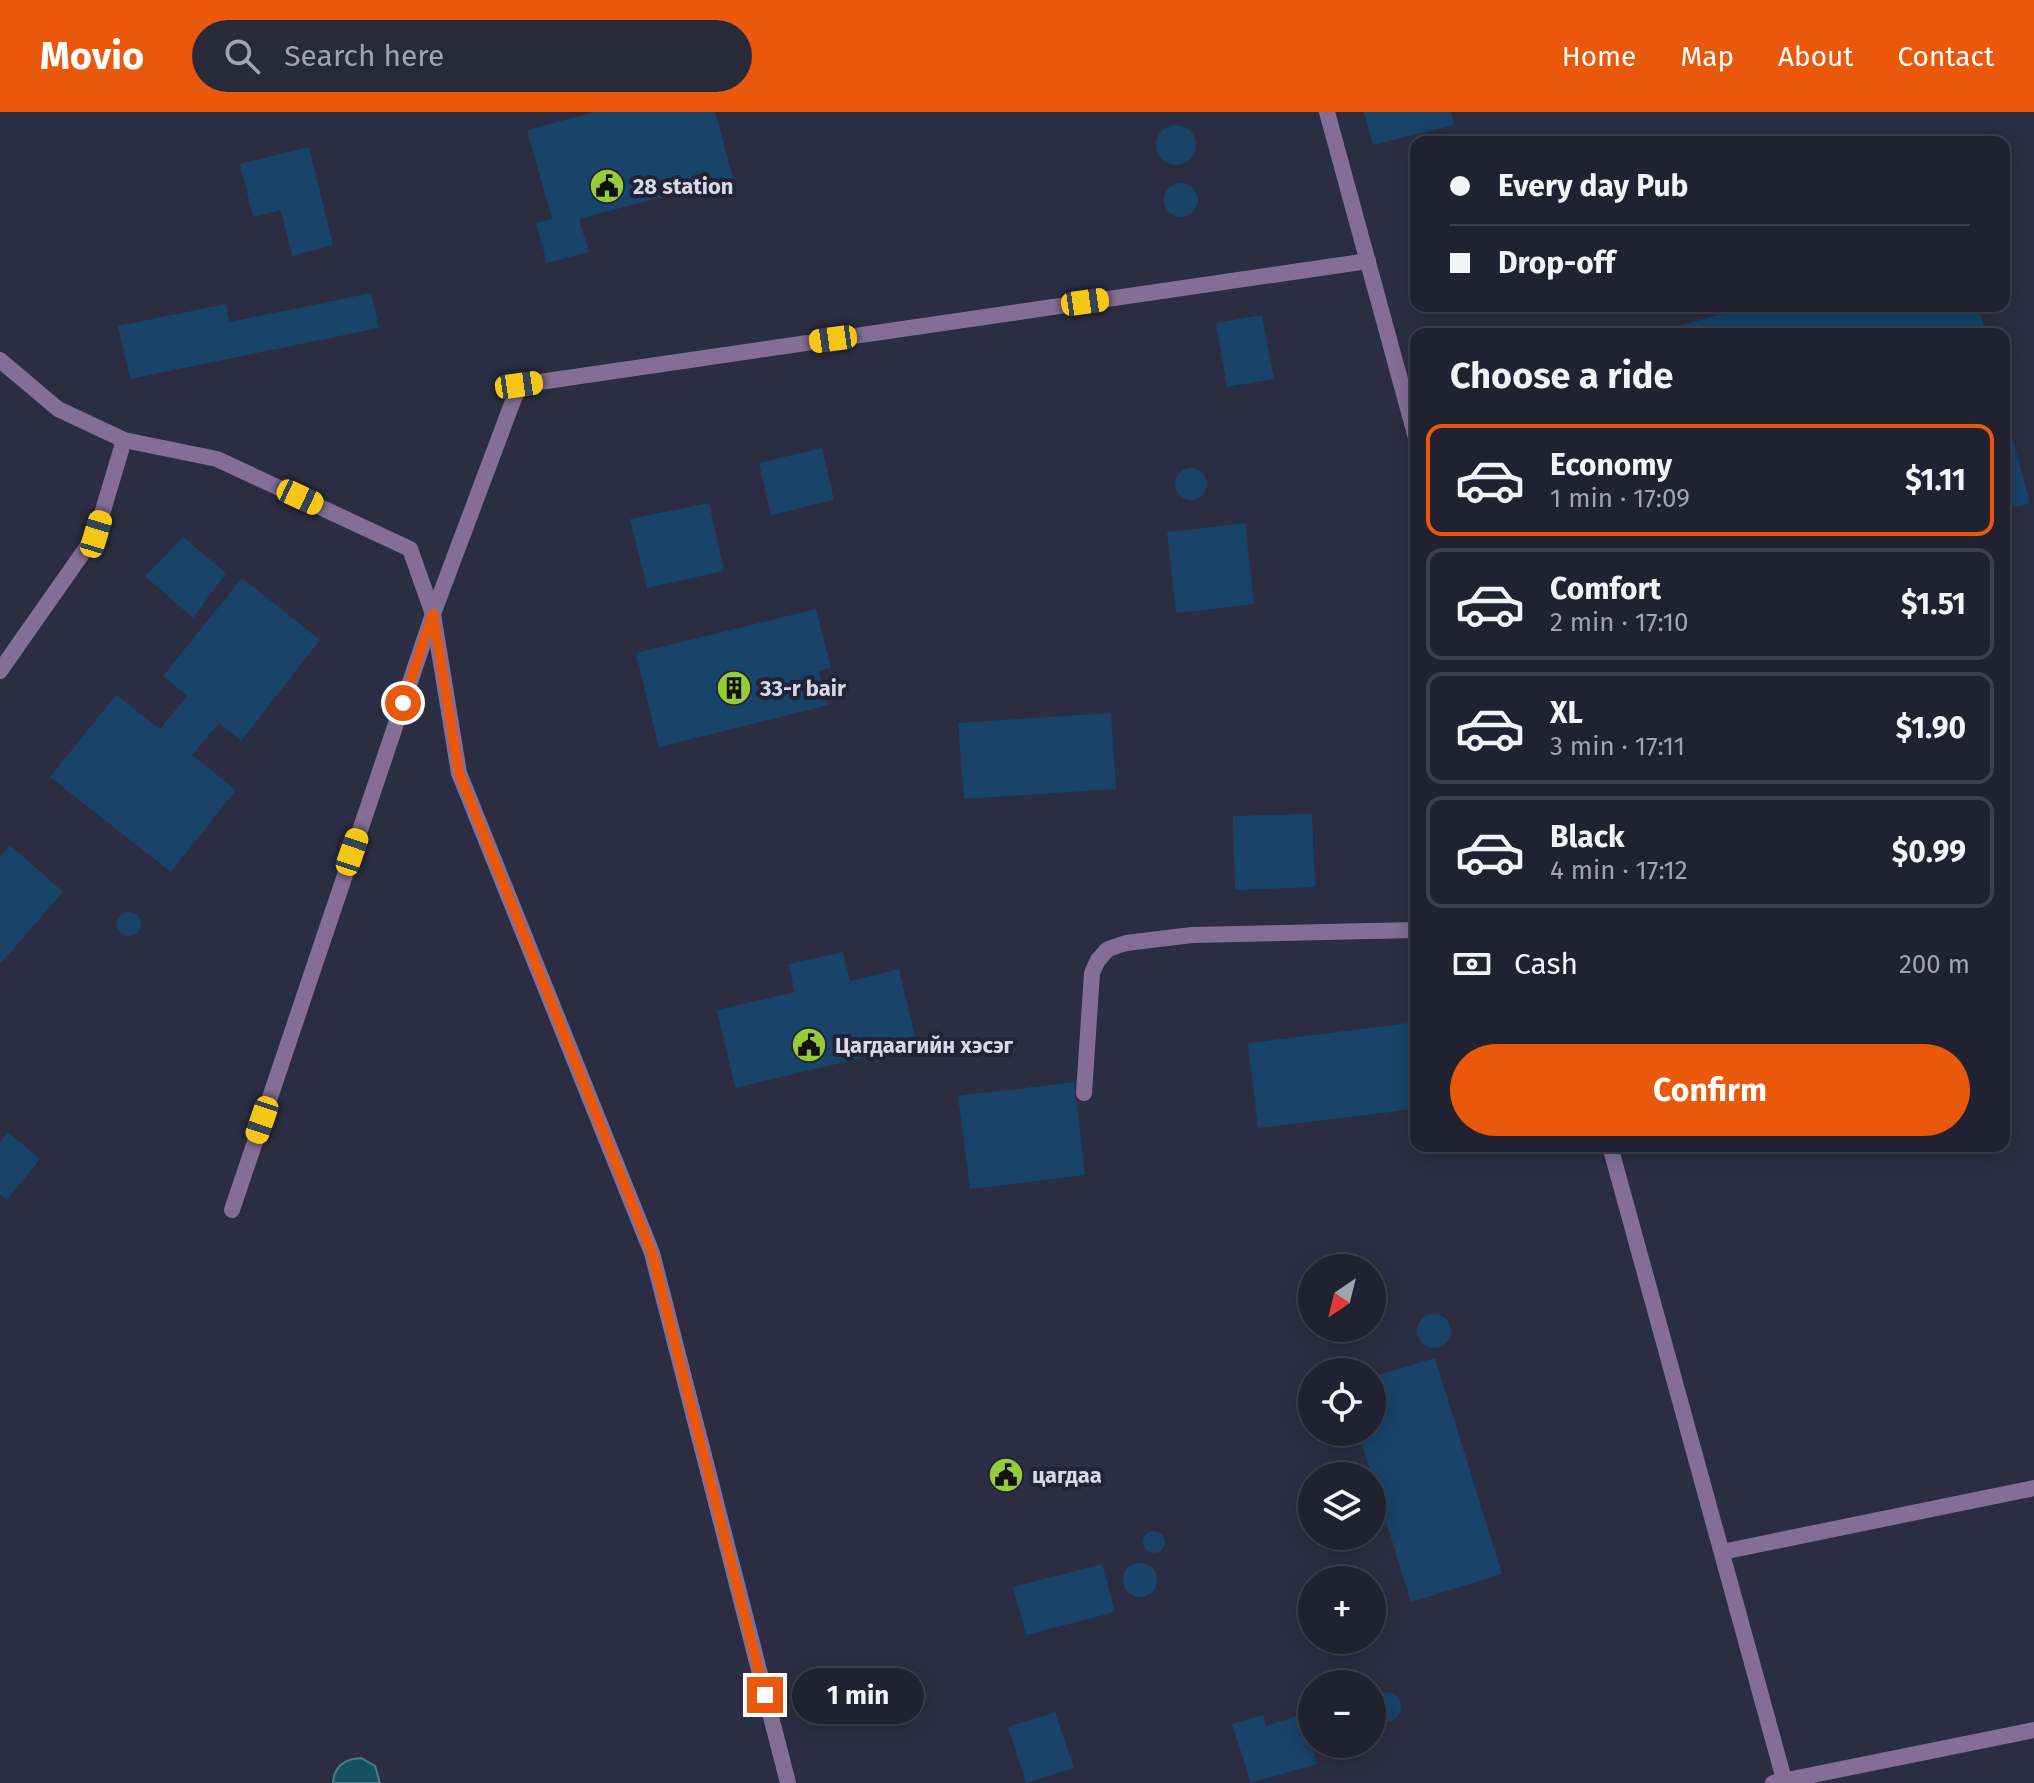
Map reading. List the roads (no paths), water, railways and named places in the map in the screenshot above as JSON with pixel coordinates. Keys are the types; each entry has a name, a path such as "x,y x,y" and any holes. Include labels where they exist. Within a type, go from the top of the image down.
{"street":[{"path":"1327,112 1410,416"},
{"path":"232,1210 433,614 519,385 1368,261"},
{"path":"0,360 58,409 124,440 217,459 410,549 433,614 459,773 652,1253 788,1783"},
{"path":"0,671 96,534 124,440"},
{"path":"1084,1093 1092,973 1108,949 1126,943 1192,935 1410,930"},
{"path":"1612,1152 1722,1552 1780,1782 2034,1730"},
{"path":"1722,1552 2034,1488"}],"water":[{"path":"361,1758 375,1766 380,1783 333,1783 335,1772 341,1764"}],"place":[{"name":"28 station","path":"607,186"},
{"name":"33-r bair","path":"734,688"},
{"name":"Цагдаагийн хэсэг","path":"809,1045"},
{"name":"цагдаа","path":"1006,1475"}]}
